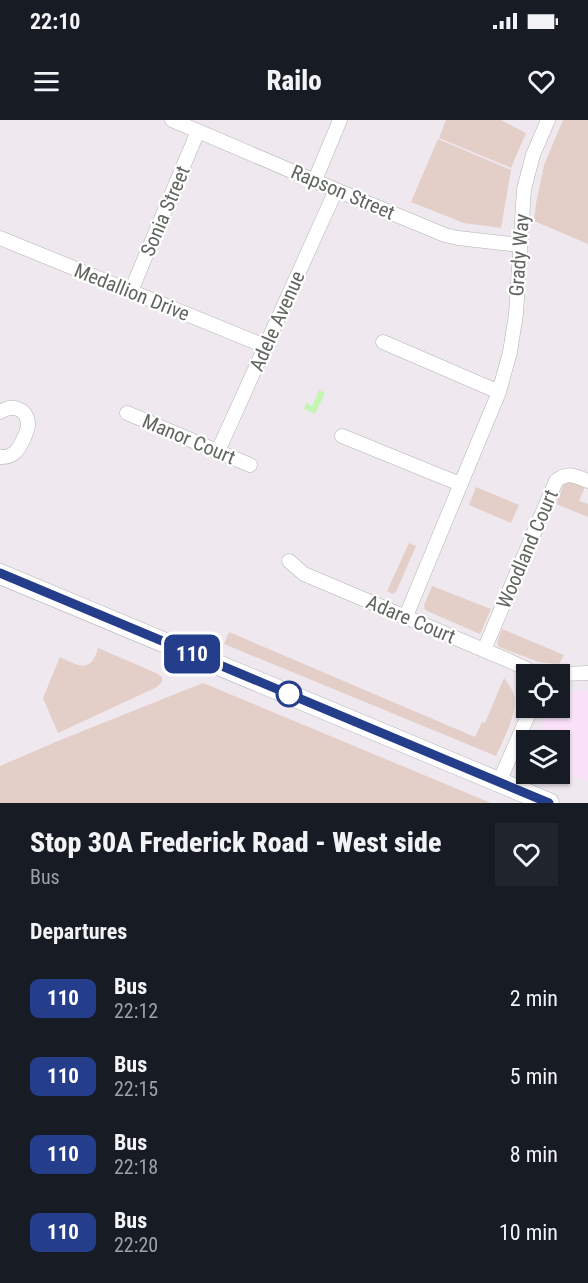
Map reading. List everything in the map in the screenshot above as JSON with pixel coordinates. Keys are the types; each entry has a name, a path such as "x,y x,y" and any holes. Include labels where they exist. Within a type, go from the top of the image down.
{"main road":[{"path":"0,573 549,803"}],"street":[{"name":"Rapson Street","path":"172,120 445,235 520,244"},
{"path":"315,180 340,120"},
{"name":"Grady Way","path":"406,616 499,392 510,352 516,314 524,189 533,155 548,120"},
{"name":"Sonia Street","path":"131,291 198,131"},
{"name":"Adele Avenue","path":"218,451 336,190"},
{"name":"Medallion Drive","path":"0,238 265,346"},
{"path":"383,342 499,392"},
{"path":"0,412 11,407 18,408 25,415 28,423 15,453 8,457 0,457"},
{"name":"Manor Court","path":"127,413 250,465"},
{"path":"342,436 460,484"},
{"name":"Woodland Court","path":"484,650 556,481 568,475 588,481"},
{"name":"Adare Court","path":"289,561 304,574 516,664"},
{"path":"570,674 588,673"},
{"path":"499,782 527,718"}],"shaded area":[{"path":"446,120 501,120 526,133 511,168 439,138"},
{"path":"563,120 588,120 588,244 534,221 544,165"},
{"path":"438,139 511,170 501,228 464,223 411,202"},
{"path":"319,390 325,393 315,414 304,409 306,403 312,406"},
{"path":"571,482 585,487 579,501 588,504 588,517 556,504 564,484"},
{"path":"476,487 519,505 511,523 469,505"},
{"path":"409,543 416,546 396,592 393,594 387,591"},
{"path":"432,586 491,609 480,634 425,610 424,605"},
{"path":"502,629 564,655 559,664 539,662 499,647 497,642"},
{"path":"229,632 475,737 482,722 485,723 504,678 514,695 512,718 496,756 224,644"},
{"path":"98,648 156,673 162,677 162,682 157,687 58,733 43,698 60,657 84,666 92,662"},
{"path":"203,683 491,803 0,803 0,766"},
{"path":"588,690 588,782 570,774 570,730 539,730 544,718 570,718 570,692"}],"bus line":[{"name":"110","path":"0,573 549,803"}]}
